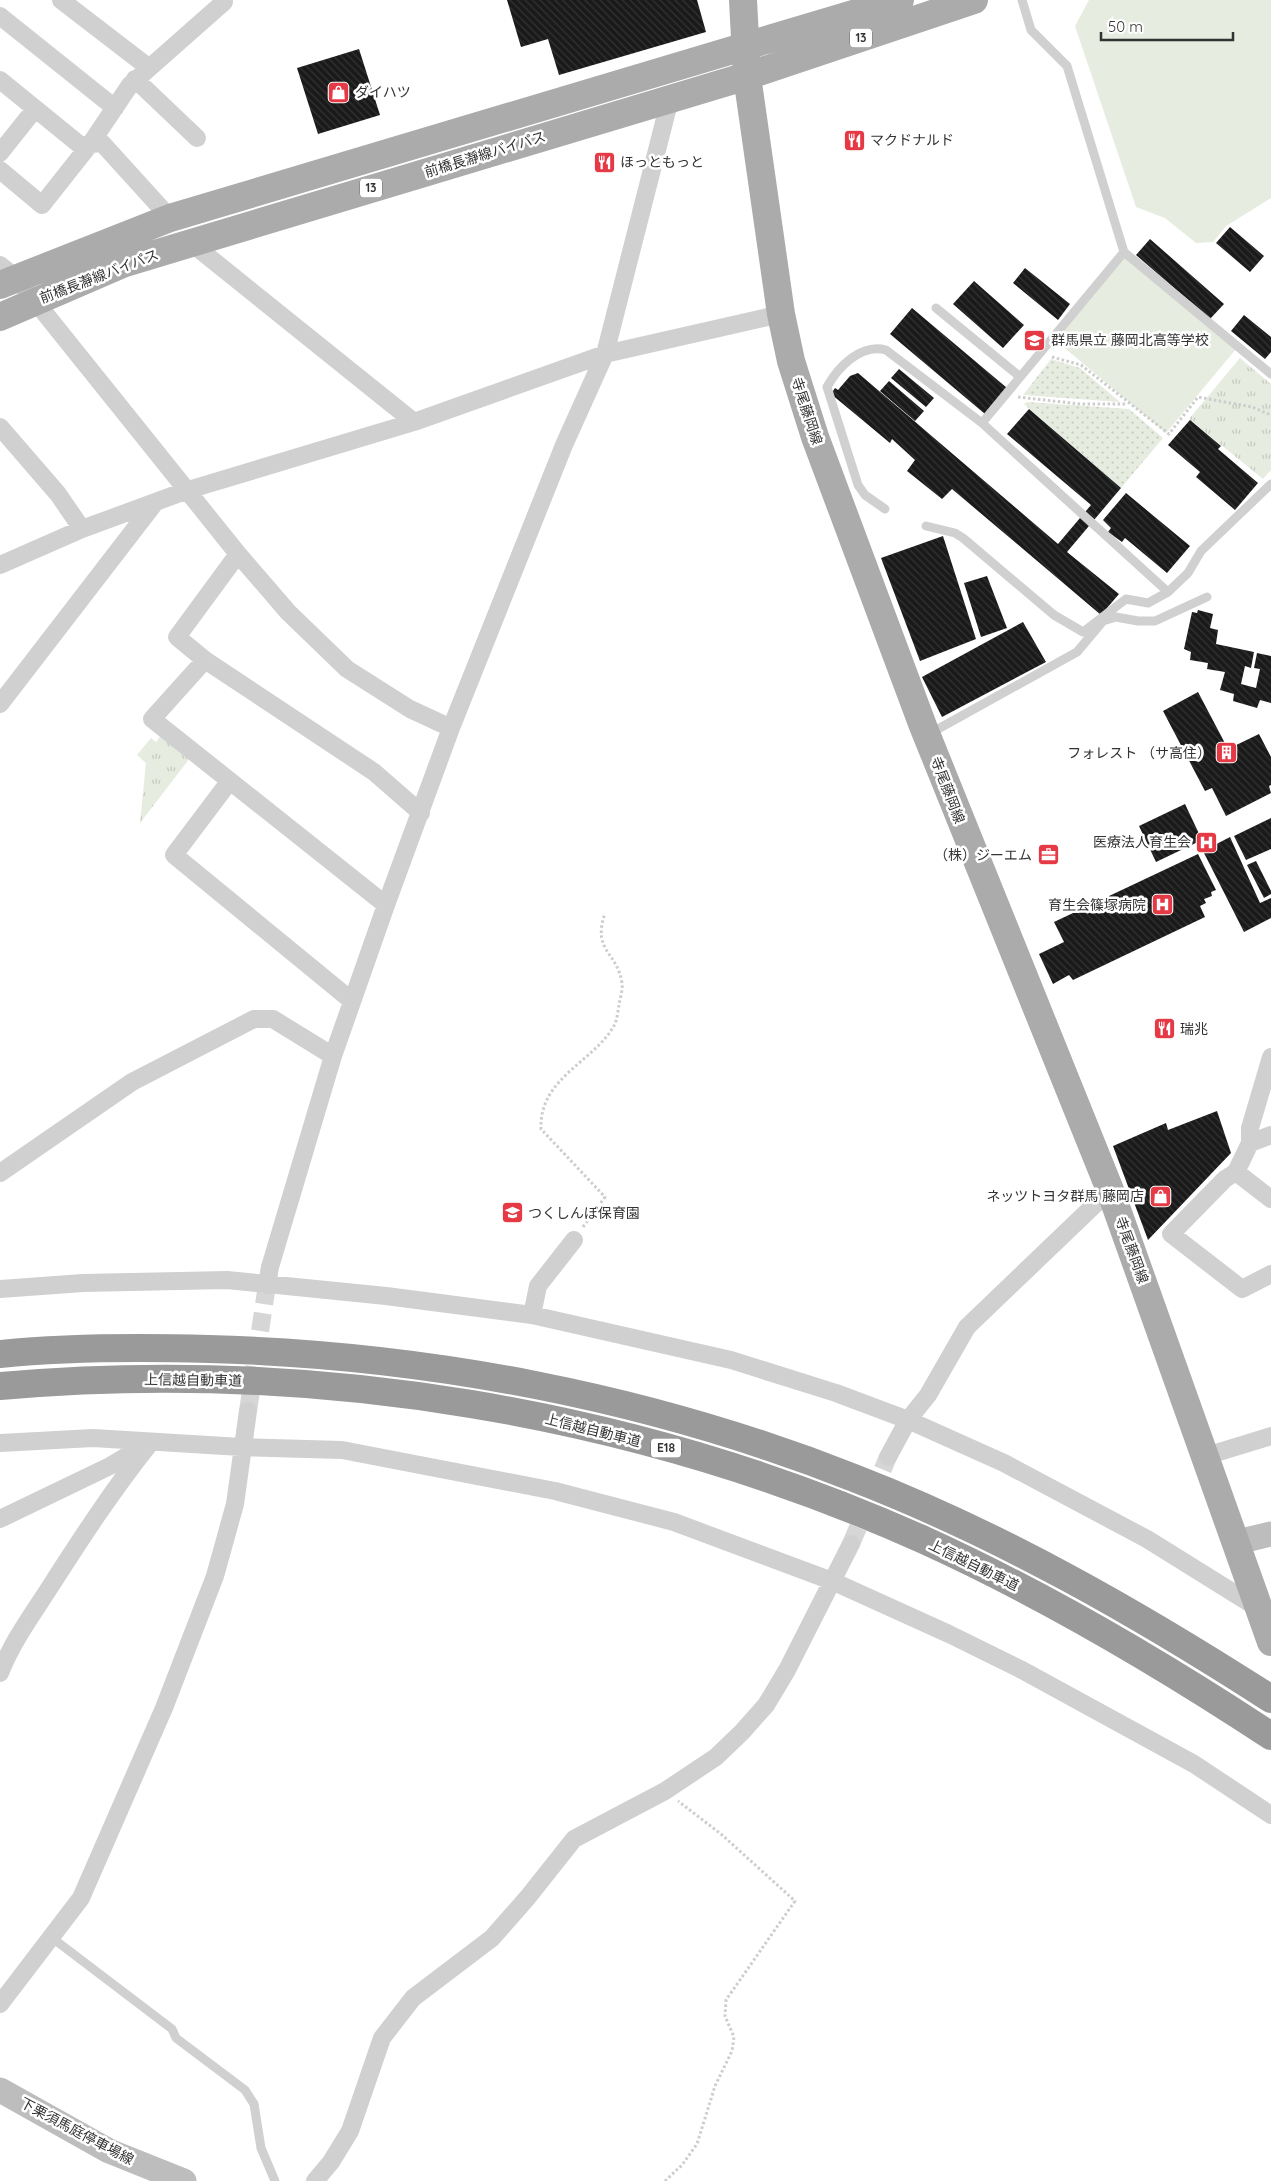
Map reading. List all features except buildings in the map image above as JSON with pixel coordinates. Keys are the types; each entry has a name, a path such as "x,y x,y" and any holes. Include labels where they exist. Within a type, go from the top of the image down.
{"highway":[{"name":"E18","path":"0,1354 93,1349 178,1348 263,1350 346,1356 436,1367 519,1381 656,1413 782,1452 855,1478 941,1515 1018,1551 1096,1593 1175,1638 1263,1694"},
{"name":"上信越自動車道","path":"0,1386 107,1379 178,1379 342,1387 429,1397 515,1412 598,1430 675,1450 846,1508 923,1540 994,1574 1077,1617 1144,1656 1271,1736"}],"main road":[{"name":"寺尾藤岡線","path":"743,0 747,76 781,314 791,361 815,437 926,735 1110,1190 1237,1542 1265,1613 1271,1642"},
{"name":"前橋長瀞線バイパス","path":"5,276 170,218 744,45 900,0"},
{"name":"前橋長瀞線バイパス","path":"0,317 124,263 747,76 974,0"},
{"path":"1237,1542 1271,1534"},
{"name":"下栗須馬庭停車場線","path":"0,2090 109,2151 184,2181"}],"street":[{"path":"61,0 148,67"},
{"path":"0,170 42,205 91,143 135,79 224,2 222,0"},
{"path":"0,16 115,108"},
{"path":"135,79 197,138"},
{"path":"0,80 80,145 102,143 170,218"},
{"path":"267,1285 270,1267 332,1056 386,905 451,728 564,446 605,354 670,99"},
{"path":"0,152 35,109"},
{"path":"190,242 414,422"},
{"path":"5,276 35,301 238,554 288,612 347,669 410,709 451,728"},
{"path":"0,565 82,530 188,490 414,422 605,354 781,314"},
{"path":"0,427 58,494 82,530"},
{"path":"0,704 154,503"},
{"path":"238,554 176,637 205,660 374,772 421,813"},
{"path":"205,660 152,719 386,905"},
{"path":"230,782 174,855 352,1002"},
{"path":"0,1173 132,1082 254,1019 273,1019 332,1056"},
{"path":"1271,1057 1250,1128 1250,1143 1236,1172 1225,1178 1171,1234 1242,1289 1271,1274"},
{"path":"1250,1143 1271,1135"},
{"path":"1236,1172 1271,1199"},
{"path":"888,1457 908,1420 928,1395 966,1327 1110,1190"},
{"path":"532,1314 538,1286 574,1240"},
{"path":"0,1289 82,1282 226,1280 386,1296 532,1314 731,1360 836,1393 908,1420 1004,1463 1081,1502 1147,1539 1265,1613"},
{"path":"0,2004 80,1898 168,1699 215,1576 235,1504 248,1411"},
{"path":"1206,1456 1271,1436"},
{"path":"0,1443 92,1438 242,1447 342,1450 555,1491 674,1522 762,1557 832,1581 949,1634 1020,1669 1194,1764 1271,1815"},
{"path":"0,1519 110,1466 151,1442"},
{"path":"0,1673 14,1642 72,1550 123,1477 151,1442"},
{"path":"315,2181 331,2162 350,2131 382,2038 413,1998 492,1938 528,1897 574,1839 665,1791 716,1757 766,1705 787,1670 851,1544"}],"lane":[{"path":"1022,0 1031,30 1067,66 1124,252 1271,374"},
{"path":"982,423 1008,394 1019,376 1042,348 1124,252"},
{"path":"936,308 1019,376"},
{"path":"885,509 865,495 858,484 827,387 852,357 862,350 879,348 886,350 982,423 1168,592"},
{"path":"926,526 954,533 963,538 1054,615 1083,632 1126,599 1148,603 1168,592 1188,573 1201,551 1271,484"},
{"path":"926,735 1077,652 1103,621 1116,617 1138,621 1155,621 1207,597"},
{"path":"51,1938 172,2029 176,2038 245,2090 254,2104 261,2148 275,2181"}],"path":[{"path":"1042,348 1054,358 1081,365 1128,404 1169,434 1198,397 1252,407 1271,415"},
{"path":"1008,394 1024,399 1050,399 1080,404 1128,404"},
{"path":"574,1240 605,1197 541,1129 540,1114 565,1074 604,1040 616,1022 622,985 619,973 602,943 600,929 605,913"},
{"path":"665,1791 721,1834 795,1901 726,2000 725,2016 734,2038 732,2051 715,2086 697,2144 682,2165 665,2181"}],"green space":[{"path":"1089,0 1271,0 1271,198 1226,226 1213,242 1196,243 1165,218 1136,207 1075,26"},
{"path":"1124,255 1236,349 1166,433 1054,339"},
{"path":"1240,358 1271,384 1271,470 1263,479 1189,419"},
{"path":"1051,359 1080,368 1120,402 1023,395"},
{"path":"1027,402 1129,409 1163,438 1121,488 1024,404"},
{"path":"161,735 190,758 140,823 146,763 137,755 151,738 156,742"}],"tunnel":[{"path":"248,1411 267,1285"},
{"path":"851,1544 888,1457"}],"place":[{"name":"ダイハツ","path":"339,92"},
{"name":"マクドナルド","path":"854,140"},
{"name":"ほっともっと","path":"604,162"},
{"name":"群馬県立 藤岡北高等学校","path":"1035,340"},
{"name":"フォレスト （サ高住）","path":"1227,753"},
{"name":"医療法人育生会","path":"1207,842"},
{"name":"（株）ジーエム","path":"1048,855"},
{"name":"育生会篠塚病院","path":"1162,905"},
{"name":"瑞兆","path":"1164,1029"},
{"name":"ネッツトヨタ群馬 藤岡店","path":"1160,1196"},
{"name":"つくしんぼ保育園","path":"512,1213"}]}
